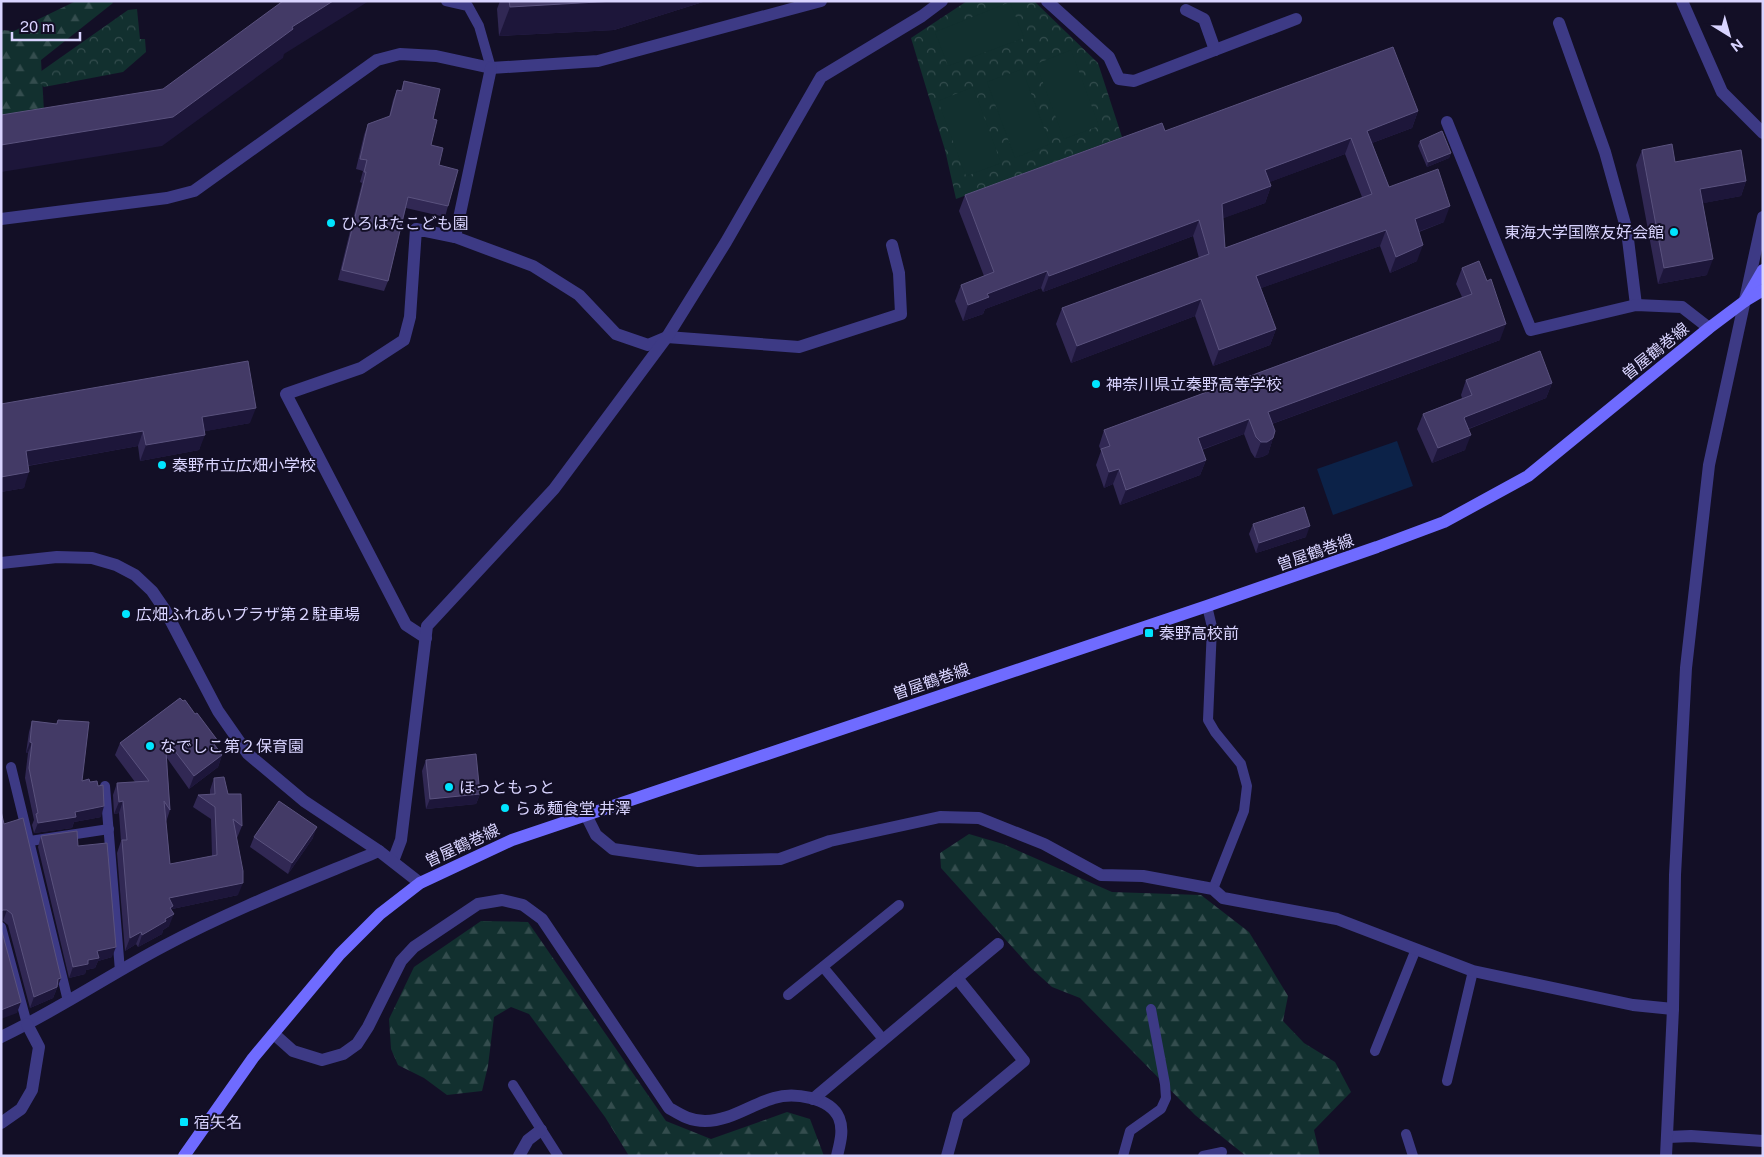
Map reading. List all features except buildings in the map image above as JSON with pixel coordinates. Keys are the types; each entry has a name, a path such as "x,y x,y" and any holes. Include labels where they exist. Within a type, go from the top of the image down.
{"main road":[{"name":"曽屋鶴巻線","path":"1745,301 1763,270"},
{"name":"曽屋鶴巻線","path":"184,1156 253,1058 340,954 380,914 420,884 512,840 1207,606 1377,548 1436,525 1528,476 1710,328 1745,301 1763,290"}],"street":[{"path":"1,219 167,198 194,191 377,60 400,54 436,56 490,68 598,61 821,1"},
{"path":"393,861 401,840 427,626 554,489 668,337 726,242 821,77 922,16 942,1"},
{"path":"1047,1 1109,58 1119,79 1134,81 1296,19"},
{"path":"1682,1 1722,92 1763,133"},
{"path":"1186,10 1204,19 1216,50"},
{"path":"1559,23 1605,152 1624,222 1636,305"},
{"path":"455,237 490,68"},
{"path":"1447,122 1531,330 1636,305 1682,307 1710,328"},
{"path":"1666,1156 1673,1009 1675,875 1686,668 1709,465 1763,217"},
{"path":"426,638 406,625 286,394 361,368 404,340 410,316 416,228 455,237 533,266 579,295 616,334 648,345 668,337 799,347 901,314 899,273 892,244"},
{"path":"1,563 57,557 92,558 116,565 135,575 152,591 165,610 218,711 248,754 304,801 393,861 420,884"},
{"path":"586,815 596,835 614,849 698,861 780,859 830,841 940,817 980,818 1044,844 1101,875 1143,876 1213,889 1223,898 1338,919 1472,971 1633,1005 1673,1009"},
{"path":"1,1037 163,946 232,913 379,851"},
{"path":"274,1034 293,1051 322,1060 343,1054 357,1044 368,1027 401,961 414,947 478,904 502,900 523,905 542,919 669,1108 687,1119 704,1121 725,1119 775,1097 800,1096 813,1099 830,1105 839,1118 842,1135 837,1156"},
{"path":"813,1099 998,944"},
{"path":"947,1156 958,1116 1024,1061 957,978"},
{"path":"1,1123 21,1109 32,1090 39,1047 27,1024"},
{"path":"519,1156 528,1140 541,1130"},
{"path":"1668,1136 1763,1141"}],"lane":[{"path":"446,1 468,6 479,26 490,68"},
{"path":"1207,606 1212,627 1208,720 1214,732 1241,764 1247,786 1244,810 1213,889"},
{"path":"11,768 68,1001"},
{"path":"106,786 120,971"},
{"path":"30,841 109,829"},
{"path":"788,995 900,905"},
{"path":"1,928 27,1024"},
{"path":"1375,1051 1416,949"},
{"path":"823,967 883,1039"},
{"path":"1447,1081 1472,971"},
{"path":"1123,1156 1130,1132 1160,1110 1166,1098 1151,1009"},
{"path":"513,1085 558,1156"},
{"path":"1406,1134 1413,1156"},
{"path":"1202,1156 1222,1152"}],"green space":[{"path":"76,1 111,1 113,3 41,60 44,111 1,116 1,30 14,31"},
{"path":"967,1 1034,1 1098,63 1122,137 956,199 945,150 911,38"},
{"path":"1010,2 1024,38 948,66 935,32"},
{"path":"137,9 140,39 145,39 146,52 123,72 44,87 38,81 40,72 128,10"},
{"path":"1071,50 1099,126 1064,139 1036,64"},
{"path":"1022,69 1050,144 1015,158 987,82"},
{"path":"973,87 1001,163 966,176 938,101"},
{"path":"969,834 1003,844 1112,892 1201,895 1249,932 1288,996 1283,1021 1304,1043 1335,1062 1351,1092 1314,1130 1320,1156 1246,1156 1195,1115 1080,998 1052,987 1031,968 941,868 940,853"},
{"path":"481,921 528,922 666,1121 711,1139 787,1112 810,1119 824,1156 629,1156 605,1117 529,1014 511,1007 494,1017 488,1066 482,1091 447,1095 424,1078 398,1065 391,1049 389,1019 414,967"}],"water":[{"path":"1397,441 1413,486 1333,515 1317,469"}],"place":[{"name":"ひろはたこども園","path":"331,223"},
{"name":"東海大学国際友好会館","path":"1674,232"},
{"name":"神奈川県立秦野高等学校","path":"1096,384"},
{"name":"秦野市立広畑小学校","path":"162,465"},
{"name":"広畑ふれあいプラザ第２駐車場","path":"126,614"},
{"name":"秦野高校前","path":"1149,633"},
{"name":"なでしこ第２保育園","path":"150,746"},
{"name":"ほっともっと","path":"449,787"},
{"name":"らぁ麺食堂 井澤","path":"505,808"},
{"name":"宿矢名","path":"184,1122"}]}
